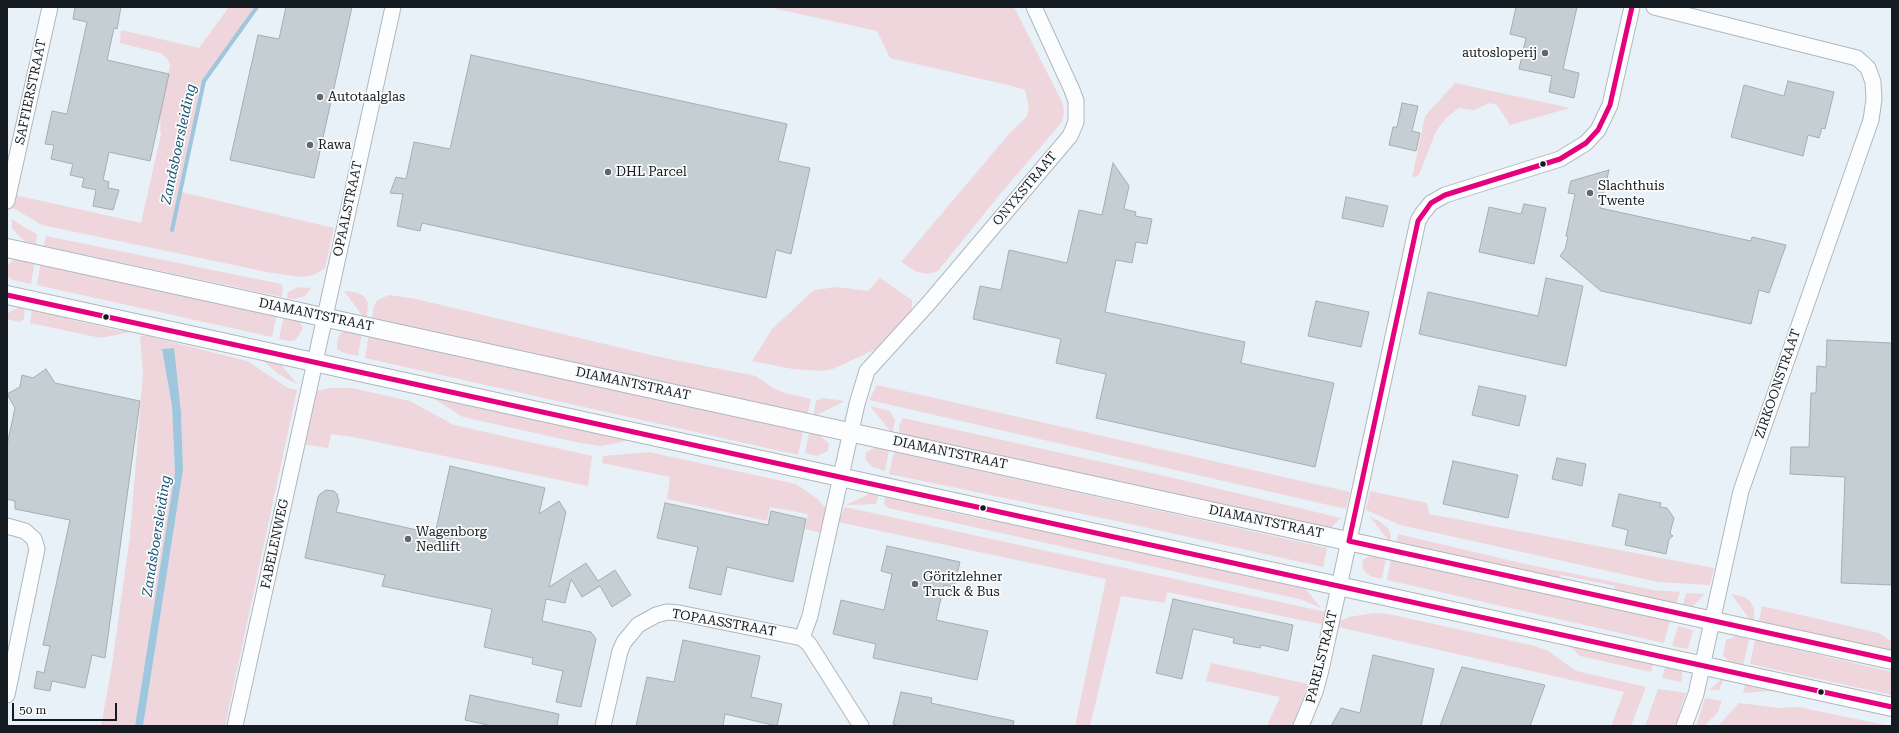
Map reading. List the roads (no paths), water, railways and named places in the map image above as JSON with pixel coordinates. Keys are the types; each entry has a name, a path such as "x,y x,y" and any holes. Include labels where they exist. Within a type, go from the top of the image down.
{"main road":[{"name":"DIAMANTSTRAAT","path":"7,248 1349,540 1892,660"},
{"path":"7,295 1892,706"}],"street":[{"name":"SAFFIERSTRAAT","path":"7,201 50,7"},
{"name":"OPAALSTRAAT","path":"315,362 393,7"},
{"name":"ONYXSTRAAT","path":"842,477 863,380 872,363 928,304 1074,129 1077,113 1072,90 1034,7"},
{"name":"PARELSTRAAT","path":"1301,726 1316,692 1417,228 1422,214 1431,203 1445,195 1560,159 1586,142 1598,130 1609,109 1632,7"},
{"name":"ZIRKOONSTRAAT","path":"1654,7 1857,58 1868,68 1873,82 1874,99 1871,120 1741,491 1696,694 1684,726"},
{"name":"FABELENWEG","path":"235,726 315,362"},
{"path":"842,477 810,616 802,638 809,644 861,726"},
{"path":"7,526 25,531 34,539 37,549 7,695"},
{"name":"TOPAASSTRAAT","path":"603,726 620,651 624,642 638,625 656,615 666,612 679,613 802,638"}],"water":[{"path":"174,348 181,412 183,470 143,726 135,726 175,473 172,406 162,349"}],"waterway":[{"name":"Zandsboersleiding","path":"172,230 204,81 257,7"}],"place":[{"name":"autosloperij","path":"1545,53"},
{"name":"Autotaalglas","path":"320,97"},
{"name":"Rawa","path":"310,145"},
{"name":"DHL Parcel","path":"608,172"},
{"name":"Slachthuis Twente","path":"1590,193"},
{"name":"Wagenborg Nedlift","path":"408,539"},
{"name":"Göritzlehner Truck & Bus","path":"915,584"}]}
